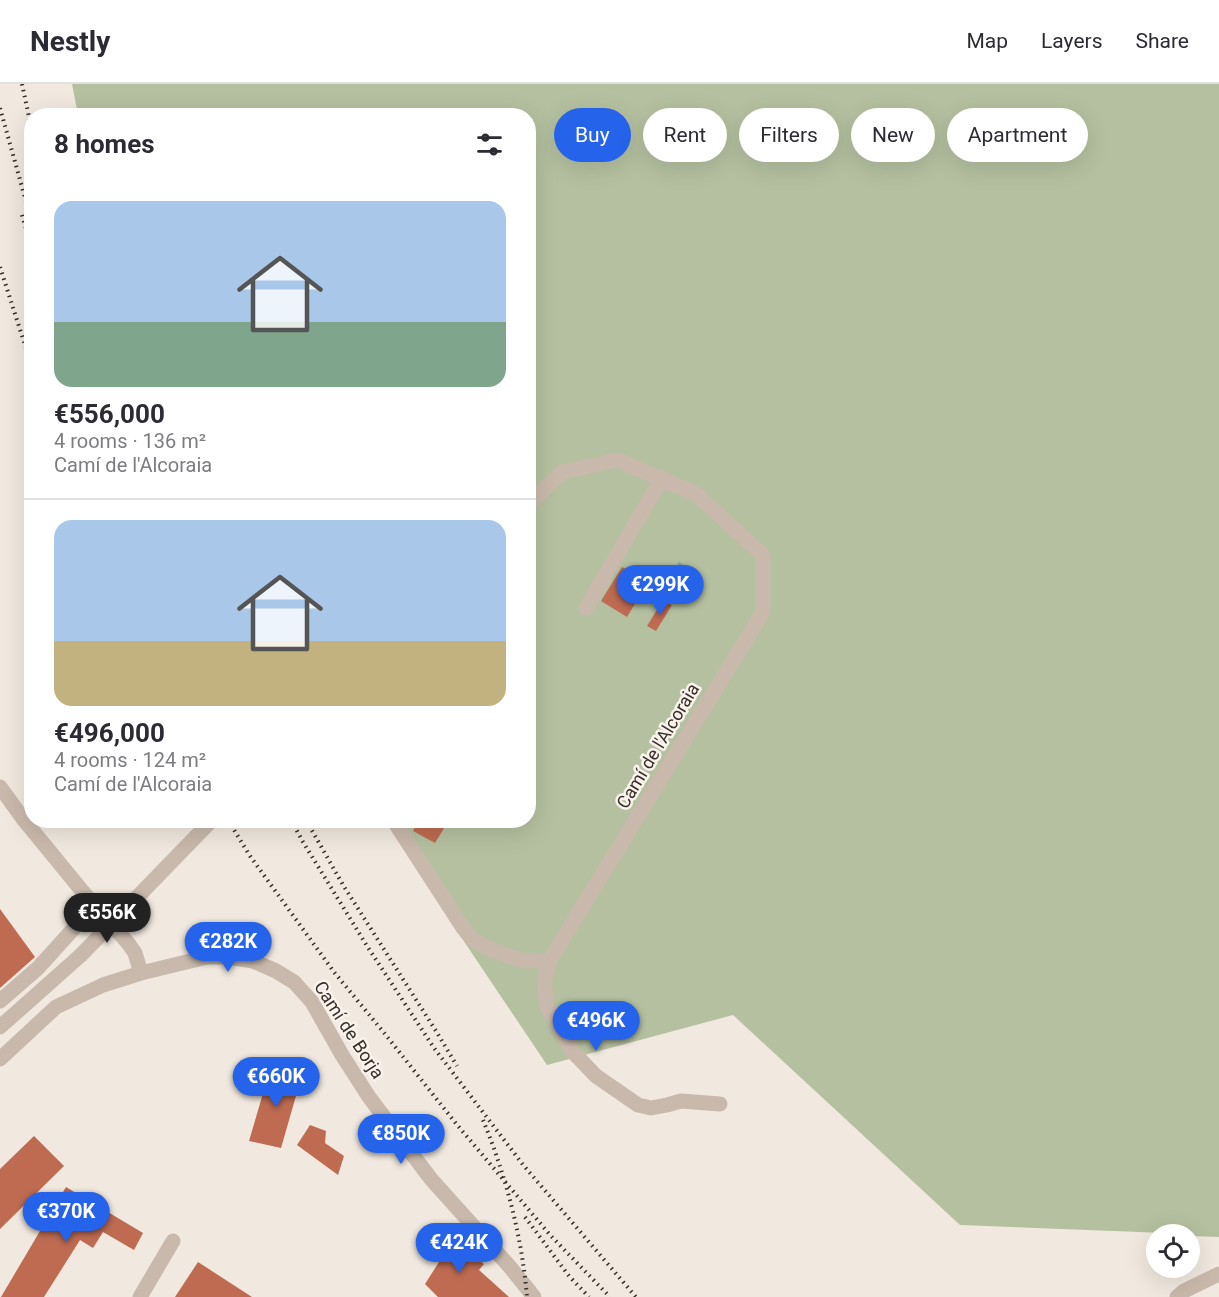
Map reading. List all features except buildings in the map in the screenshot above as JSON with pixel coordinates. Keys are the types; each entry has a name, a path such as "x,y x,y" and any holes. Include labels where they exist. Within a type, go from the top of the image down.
{"street":[{"name":"Camí de l'Alcoraia","path":"536,497 562,472 618,460 696,494 762,555 763,612 557,947 548,965 544,983 547,1006 573,1051 596,1076 638,1105 651,1108 681,1101 720,1104"},
{"path":"586,608 662,478"},
{"path":"0,787 24,820"},
{"path":"30,828 135,953 141,973"},
{"path":"0,1027 81,955 204,828"},
{"path":"398,828 473,940 516,958 548,965"},
{"path":"0,1001 38,968 95,905"},
{"name":"Camí de Borja","path":"0,1059 56,1007 103,985 207,957 228,957 253,961 276,971 294,982 312,1002 369,1097 432,1179 534,1297"},
{"path":"141,1297 173,1241"},
{"path":"1177,1297 1184,1291 1219,1274"}],"green space":[{"path":"72,84 1219,84 1219,1237 1200,1236 1200,1224 1146,1224 1146,1232 960,1225 733,1015 547,1065 455,928 393,828 536,828 536,108 77,108"}],"water":[{"path":"679,562 688,568 677,585 671,585 668,580"}],"railway":[{"path":"22,84 27,108"},
{"path":"0,108 24,194"},
{"path":"22,215 24,222"},
{"path":"0,267 24,342"},
{"path":"233,828 250,856 334,972 458,1126 551,1236 610,1297"},
{"path":"295,828 367,946 434,1048 524,1166 636,1297"},
{"path":"311,828 343,885 457,1066"},
{"path":"483,1120 512,1207 525,1274 527,1297"},
{"path":"525,1217 569,1276 589,1297"}]}
